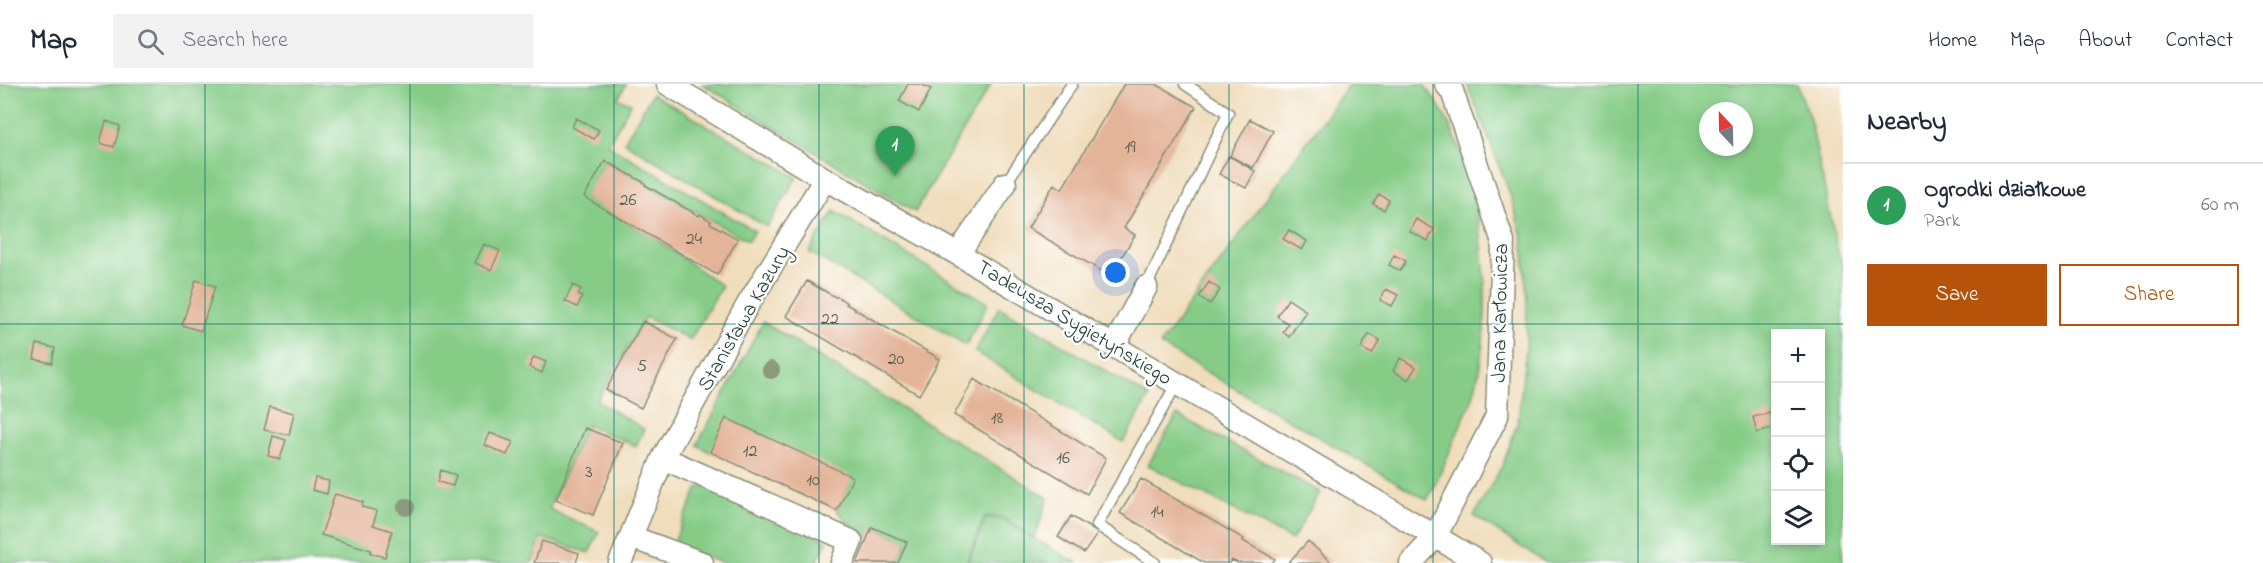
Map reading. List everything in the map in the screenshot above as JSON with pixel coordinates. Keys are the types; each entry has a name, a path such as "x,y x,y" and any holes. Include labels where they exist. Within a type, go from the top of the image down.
{"street":[{"name":"Tadeusza Sygietyńskiego","path":"668,84 825,179 958,254 1480,563"},
{"name":"Jana Karłowicza","path":"1411,563 1435,537 1497,416 1503,242 1452,91 1446,84"},
{"name":"Stanisława Kazury","path":"620,563 663,458 747,306 825,179"},
{"path":"958,254 1005,184"},
{"path":"1114,346 1146,287"},
{"path":"663,458 851,541 842,563"},
{"path":"631,537 702,563"}],"lane":[{"path":"1005,184 1072,84"},
{"path":"1146,287 1228,113 1185,84"},
{"path":"1155,563 1097,525 1177,383"}],"green space":[{"path":"0,84 626,84 618,99 631,103 608,145 755,231 748,241 605,161 585,197 651,236 722,286 690,340 645,317 597,401 644,429 636,446 587,425 549,509 599,532 589,553 541,538 532,563 0,563"},
{"path":"702,84 991,84 915,212"},
{"path":"1349,84 1423,84 1444,114 1461,151 1473,192 1481,236 1485,280 1480,364 1471,402 1427,500 1160,345"},
{"path":"1467,84 1797,84 1810,119 1838,252 1843,263 1843,563 1546,563 1474,516 1503,464 1518,421 1526,346 1527,302 1523,240 1511,197"},
{"path":"652,94 797,177 767,227 624,142"},
{"path":"834,211 988,303 966,345 809,252"},
{"path":"999,307 1149,397 1123,442 975,352"},
{"path":"763,322 1048,498 1035,537 1001,517 985,516 966,563 898,563 907,542 873,527 866,539 837,511 852,477 710,452 697,445"},
{"path":"1177,415 1320,492 1292,540 1148,465"},
{"path":"707,485 827,541 816,563 722,563 679,547 675,539 698,488"},
{"path":"986,518 1000,519 1077,563 968,563"}],"building":[{"path":"908,84 921,84 931,89 919,112 899,101"},
{"path":"1124,84 1156,84 1196,107 1124,228 1135,235 1110,276 1028,228 1054,184 1062,189"},
{"path":"576,118 599,130 594,139 572,127"},
{"path":"1250,119 1273,131 1253,168 1230,156"},
{"path":"106,121 120,126 114,147 100,143"},
{"path":"1229,156 1255,171 1246,188 1219,174"},
{"path":"605,161 699,216 700,214 711,221 710,223 738,239 717,275 584,197"},
{"path":"1379,194 1389,200 1384,210 1373,204"},
{"path":"1416,219 1434,229 1428,241 1409,231"},
{"path":"1289,230 1307,241 1302,250 1283,239"},
{"path":"484,244 500,251 491,270 475,263"},
{"path":"1394,255 1406,261 1400,271 1389,265"},
{"path":"196,280 215,286 201,331 182,325"},
{"path":"807,281 838,297 846,304 940,359 919,395 786,316"},
{"path":"1209,282 1220,290 1210,304 1199,297"},
{"path":"573,285 581,289 578,295 582,297 577,307 565,301"},
{"path":"1386,289 1398,295 1392,306 1380,300"},
{"path":"1288,299 1306,311 1289,337 1283,332 1288,324 1277,316"},
{"path":"643,321 677,339 641,408 606,390"},
{"path":"1369,334 1380,340 1372,354 1361,348"},
{"path":"37,344 55,348 52,363 34,359"},
{"path":"534,357 546,362 542,373 529,367"},
{"path":"1400,358 1416,367 1408,380 1393,371"},
{"path":"974,379 1106,458 1087,494 954,415"},
{"path":"270,407 294,413 289,435 264,430"},
{"path":"1770,413 1771,429 1757,433 1753,417"},
{"path":"726,418 853,477 837,511 710,452"},
{"path":"585,428 623,443 593,515 556,500"},
{"path":"490,433 513,442 507,455 485,445"},
{"path":"273,436 286,440 280,459 268,456"},
{"path":"441,470 456,475 453,486 438,482"},
{"path":"315,478 329,481 327,494 312,490"},
{"path":"1141,479 1275,559 1272,563 1238,563 1232,560 1230,563 1204,563 1120,513"},
{"path":"335,494 363,502 362,507 377,511 373,525 392,531 385,557 370,553 371,550 321,535"},
{"path":"1071,516 1098,533 1084,553 1058,537"},
{"path":"872,527 907,542 898,563 857,563"},
{"path":"542,541 579,553 576,563 534,563"},
{"path":"1308,541 1332,563 1288,563"}],"place":[{"name":"Ogrodki działkowe","path":"895,176"}]}
